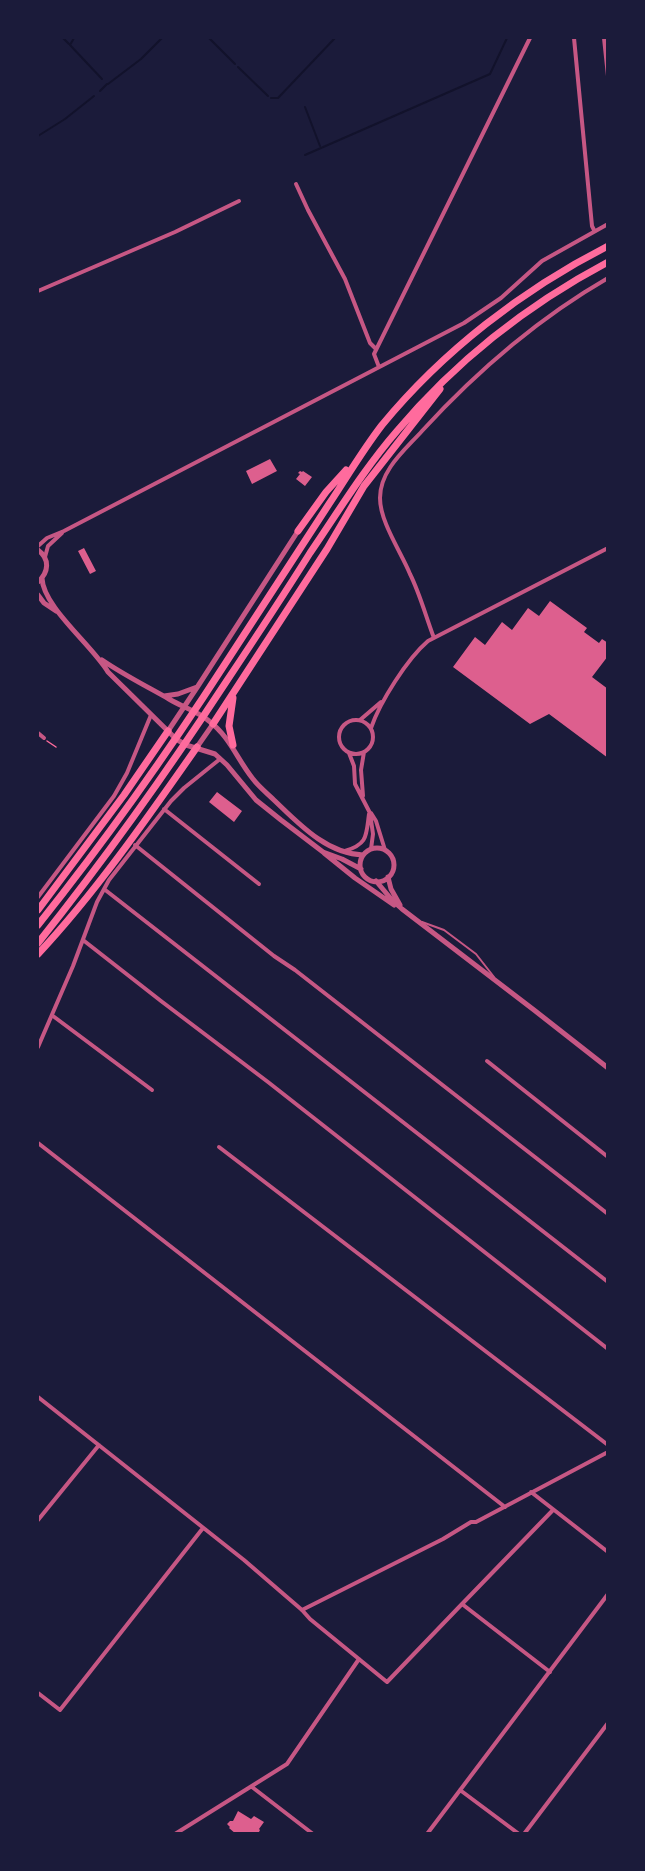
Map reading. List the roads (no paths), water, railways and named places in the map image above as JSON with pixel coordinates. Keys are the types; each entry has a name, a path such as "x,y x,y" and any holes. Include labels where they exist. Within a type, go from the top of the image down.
{"highway":[{"path":"298,531 326,492 406,398 438,366 476,333 536,288 608,246"},
{"path":"38,943 166,771 364,474 404,423 452,372 520,316 570,283 608,262"},
{"path":"213,724 343,523 364,486 452,372"},
{"path":"38,925 158,764 333,498 356,459"},
{"path":"233,693 229,726 233,745"},
{"path":"38,910 124,795 168,731"},
{"path":"38,954 99,880 197,747"}],"street":[{"path":"379,367 374,354 376,349 530,38"},
{"path":"574,38 594,230"},
{"path":"604,38 608,76"},
{"path":"296,184 345,279 370,343 376,349"},
{"path":"38,291 175,232 239,201"},
{"path":"363,855 344,852 322,841 294,819 255,782 233,745 213,724 185,706 127,677 101,659 57,611 42,585 40,580 47,567 45,557 38,548 47,538 472,318 501,298 542,261 608,224"},
{"path":"434,638 411,576 383,516 380,493 387,472 446,405 488,364 554,311 608,278"},
{"path":"45,557 48,546 64,531"},
{"path":"168,731 298,531"},
{"path":"371,728 382,702 415,654 424,645 608,548"},
{"path":"38,595 49,608 57,611"},
{"path":"101,659 108,672 180,741 208,750 221,758 256,800 380,897 419,921 608,1068"},
{"path":"164,696 179,694 198,686"},
{"path":"360,720 382,702"},
{"path":"38,897 114,796 127,774 152,716"},
{"path":"364,800 361,770 364,752 374,736 368,724 360,720 350,721 340,730 340,741 354,766 355,784 369,810 376,821 385,850"},
{"path":"197,747 213,724"},
{"path":"38,733 44,738"},
{"path":"348,752 354,754 364,752"},
{"path":"38,1047 53,1016 104,889 164,809 184,788 221,758"},
{"path":"164,809 259,884"},
{"path":"344,852 362,844 366,835 369,810"},
{"path":"369,810 373,834 371,849"},
{"path":"135,845 608,1214"},
{"path":"371,849 385,850 393,861 388,877 376,881 365,877 360,863 363,855 371,849"},
{"path":"323,852 361,869"},
{"path":"388,877 391,889 402,909"},
{"path":"376,881 402,909"},
{"path":"104,889 608,1282"},
{"path":"83,940 608,1348"},
{"path":"53,1016 152,1090"},
{"path":"487,1061 608,1157"},
{"path":"38,1143 505,1507"},
{"path":"219,1146 608,1445"},
{"path":"38,1397 203,1528 387,1682 553,1510"},
{"path":"38,1520 99,1445"},
{"path":"302,1610 608,1452"},
{"path":"531,1492 608,1552"},
{"path":"38,1693 60,1710 203,1528"},
{"path":"427,1833 608,1594"},
{"path":"462,1604 550,1672"},
{"path":"175,1833 252,1787 290,1761 359,1659"},
{"path":"524,1833 608,1723"},
{"path":"252,1787 313,1833"},
{"path":"460,1790 519,1833"}],"waterway":[{"path":"63,38 69,44"},
{"path":"74,38 70,45 102,79"},
{"path":"108,84 141,59 162,38"},
{"path":"209,38 235,64"},
{"path":"271,98 278,98 335,38"},
{"path":"305,155 490,74 507,38"},
{"path":"238,67 268,96"},
{"path":"100,91 107,84"},
{"path":"38,136 65,119 94,96"},
{"path":"305,107 320,146"}]}
